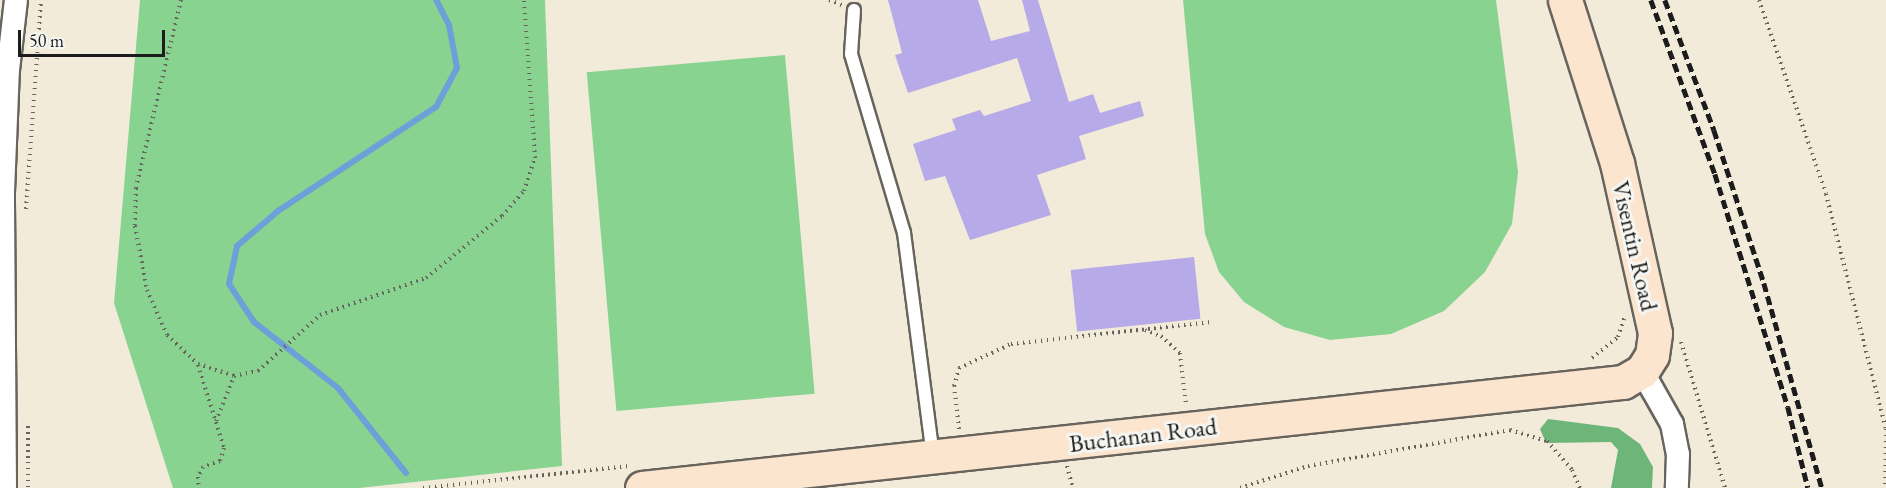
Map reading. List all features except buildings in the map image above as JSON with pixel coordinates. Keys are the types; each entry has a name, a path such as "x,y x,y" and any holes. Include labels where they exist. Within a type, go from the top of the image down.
{"main road":[{"name":"Visentin Road","path":"1564,0 1617,163 1655,333 1652,355 1642,370"},
{"name":"Buchanan Road","path":"638,477 931,446 1623,382 1642,370"}],"street":[{"path":"5,488 2,324 3,170 8,70 16,0"},
{"path":"1642,370 1672,424 1678,454 1677,488"}],"lane":[{"path":"854,10 851,54 904,233 931,446"}],"path":[{"path":"25,220 33,79 41,0"},
{"path":"181,0 136,188 135,226 147,290 166,335 198,364 234,376 258,371 299,330 320,315 426,278 502,216 524,191 535,158 524,0"},
{"path":"1759,0 1826,194 1886,429 1885,488"},
{"path":"1584,360 1595,357 1618,338 1627,309"},
{"path":"959,430 954,380 964,364 993,356 1011,344 1211,322"},
{"path":"1144,330 1161,336 1180,353 1186,405"},
{"path":"198,364 216,421 222,454 220,460 203,467 198,477 199,488"},
{"path":"216,421 234,376"},
{"path":"1180,406 1198,404"},
{"path":"27,418 28,488"},
{"path":"931,446 959,430 970,429"},
{"path":"1240,488 1308,466 1510,430 1547,441 1572,470 1580,488"},
{"path":"423,488 638,477"}],"green space":[{"path":"140,0 545,0 562,466 359,488 173,488 114,303"},
{"path":"1183,0 1496,0 1518,172 1512,224 1485,272 1444,311 1391,334 1330,340 1284,327 1244,302 1219,272 1205,234"},
{"path":"785,55 815,394 616,411 587,72"},
{"path":"1548,419 1618,428 1640,444 1653,467 1652,488 1611,488 1618,450 1611,442 1546,443 1540,429"}],"waterway":[{"path":"406,473 338,388 254,322 229,284 237,246 278,211 436,107 457,68 449,25 436,0"}],"railway":[{"path":"1651,0 1715,174 1788,407 1808,488"},
{"path":"1665,0 1714,130 1764,283 1822,488"}]}
